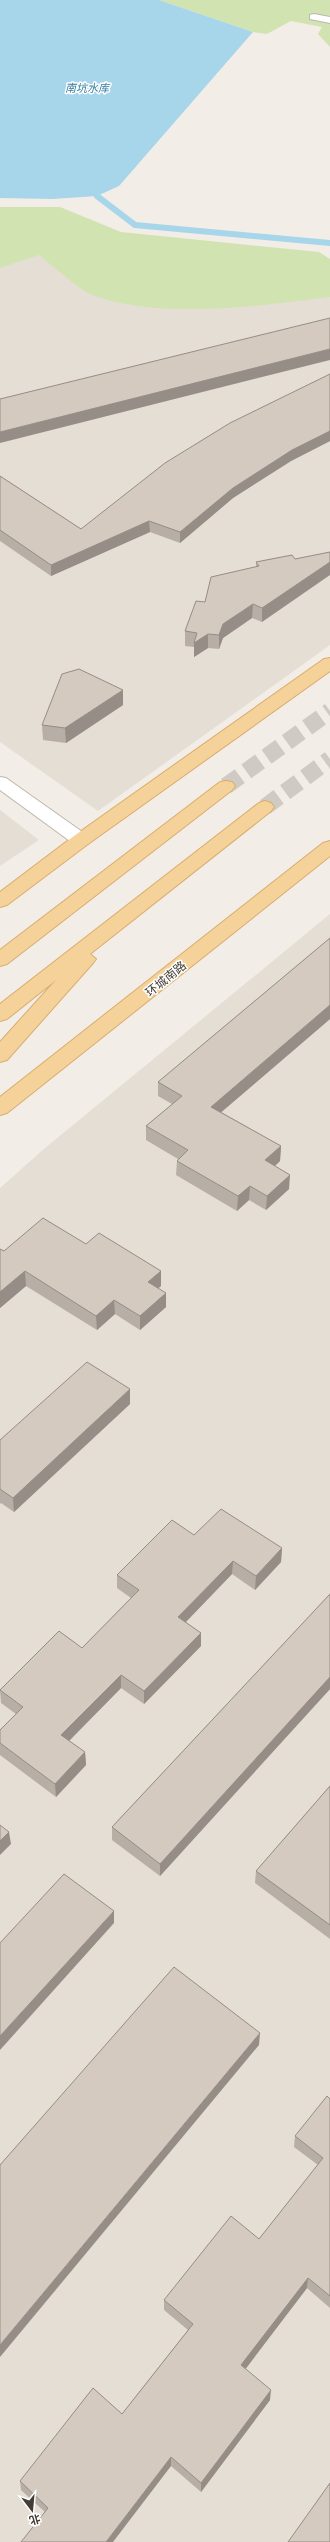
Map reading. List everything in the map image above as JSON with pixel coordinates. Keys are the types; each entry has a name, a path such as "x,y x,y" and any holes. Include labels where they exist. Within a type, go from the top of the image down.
{"main road":[{"path":"0,902 81,840 330,663"},
{"path":"0,960 226,786"},
{"path":"0,1014 265,807"},
{"name":"环城南路","path":"0,1108 147,994 330,847"},
{"path":"0,1055 125,915"}],"street":[{"path":"314,17 330,20"},
{"path":"0,782 81,840"}],"shaded area":[{"path":"0,231 330,259 330,645 98,811 0,742"},
{"path":"0,810 39,840 0,866"},
{"path":"330,914 330,2542 0,2542 0,1188 45,1148"}],"green space":[{"path":"159,0 330,0 330,47 318,34 322,27 291,21 267,34 253,32"},
{"path":"0,207 60,207 121,232 319,252 330,259 330,297 273,304 210,309 147,307 118,303 86,292 39,255 0,268"}],"water":[{"name":"南坑水库","path":"0,0 159,0 253,32 119,186 97,196 52,199 0,198"}],"building":[{"path":"330,318 330,349 0,432 0,399"},
{"path":"330,374 330,431 292,450 233,488 180,532 149,521 51,565 0,530 0,476 81,529 165,463 230,423"},
{"path":"330,552 330,562 262,608 253,604 223,624 219,635 208,634 194,643 197,633 185,631 196,601 205,602 211,577 259,566 256,562 292,555 295,559"},
{"path":"79,669 123,690 65,728 42,725 62,674"},
{"path":"330,938 330,1005 211,1107 281,1146 265,1160 290,1175 267,1196 250,1186 238,1196 177,1161 188,1150 146,1126 182,1096 158,1082"},
{"path":"43,1218 86,1244 99,1233 161,1271 148,1282 166,1293 140,1316 114,1300 96,1316 25,1271 0,1292 0,1249 4,1251"},
{"path":"87,1362 130,1389 13,1498 0,1489 0,1440"},
{"path":"221,1509 282,1548 256,1576 233,1561 178,1617 201,1633 144,1691 121,1675 61,1735 85,1752 55,1784 0,1743 0,1730 23,1707 0,1690 59,1631 82,1648 139,1590 117,1575 172,1520 194,1535"},
{"path":"330,1594 330,1677 160,1864 112,1827"},
{"path":"330,1786 330,1925 256,1871"},
{"path":"0,1825 9,1832 0,1841"},
{"path":"64,1874 114,1911 0,2036 0,1943"},
{"path":"174,1967 260,2033 0,2345 0,2165"},
{"path":"327,2096 330,2099 330,2296 308,2278 241,2365 271,2390 201,2483 171,2457 106,2542 21,2542 48,2508 20,2481 93,2388 122,2414 193,2324 164,2300 231,2216 259,2239 323,2158 295,2136"},
{"path":"330,2483 330,2542 288,2542"}],"waterway":[{"path":"97,196 135,225 330,243"}],"tunnel":[{"path":"226,786 330,711"},
{"path":"265,807 330,759"}]}
